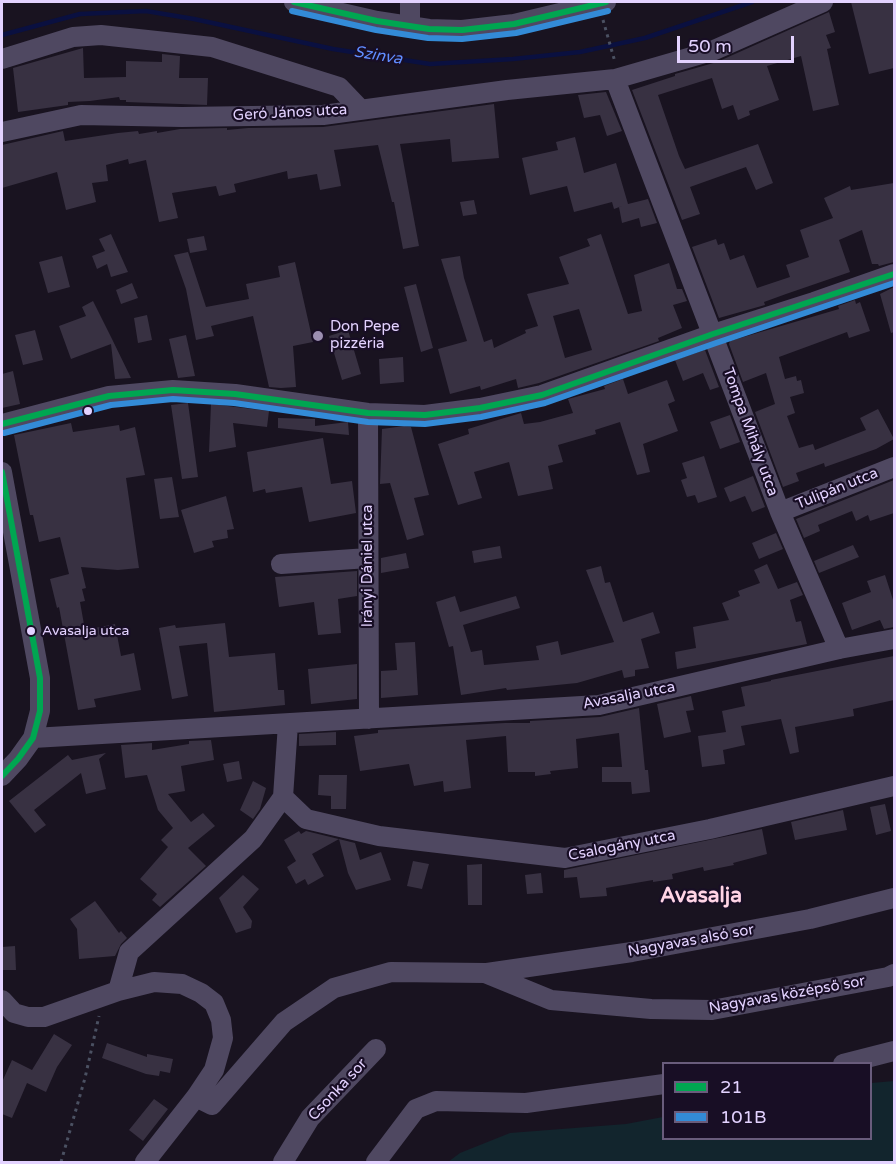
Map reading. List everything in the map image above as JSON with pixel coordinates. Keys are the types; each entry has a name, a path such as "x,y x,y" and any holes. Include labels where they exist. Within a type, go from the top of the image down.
{"street":[{"path":"294,2 377,21 462,30 514,24 602,3"},
{"path":"410,2 410,26"},
{"name":"Geró János utca","path":"2,132 81,115 182,117 323,115 507,90 712,51 823,2"},
{"path":"2,59 73,37 101,34 212,47 339,87 361,110"},
{"name":"Tompa Mihály utca","path":"614,70 780,512 839,649"},
{"path":"2,424 109,396 173,390 235,394 368,413 425,415 480,408 542,396 713,334 894,274"},
{"name":"Irányi Dániel utca","path":"368,413 369,719"},
{"name":"Tulipán utca","path":"780,512 894,466"},
{"path":"2,472 40,678 40,711 33,738 2,776"},
{"path":"280,564 368,558"},
{"name":"Avasalja utca","path":"33,738 599,705 839,649 894,639"},
{"path":"111,993 129,952 253,839 284,796 288,724"},
{"name":"Csalogány utca","path":"284,796 306,819 379,836 565,858 710,829 894,786"},
{"name":"Nagyavas alsó sor","path":"485,973 632,952 810,919 894,898"},
{"name":"Nagyavas középső sor","path":"196,1098 212,1105 284,1022 334,988 391,972 485,973 551,1000 651,1009 702,1010 888,977 894,974"},
{"path":"2,1002 14,1013 28,1017 44,1017 111,993 154,982 182,984 201,993 214,1003 221,1020 223,1038 214,1070 196,1098 145,1162"},
{"name":"Csonka sor","path":"283,1162 310,1118 376,1049"},
{"path":"851,1062 894,1051"},
{"path":"376,1162 416,1109 436,1101 526,1103 662,1084"}],"path":[{"path":"602,3 614,70"},
{"path":"61,1162 111,993"}],"shaded area":[{"path":"894,1081 894,1162 448,1162 460,1153 510,1133 626,1124 662,1117 662,1140 872,1140 872,1083"}],"building":[{"path":"851,2 894,2 894,68 869,74"},
{"path":"829,12 835,32 826,35 831,48 827,49 839,105 813,111 801,56 767,66 779,100 749,111 750,115 738,120 733,105 722,109 712,78 658,95 685,169 758,144 773,183 756,190 746,167 690,187 700,214 682,220 632,90 717,62"},
{"path":"83,48 84,78 126,77 126,61 162,62 162,54 180,56 179,78 208,78 207,105 126,102 126,100 120,100 119,97 68,102 68,105 18,112 13,68"},
{"path":"606,92 622,131 607,136 600,115 584,118 578,95"},
{"path":"494,104 499,158 452,162 450,139 400,144 419,246 403,249 394,202 392,202 378,145 334,150 341,186 320,190 317,174 288,179 287,171 234,184 236,192 219,196 216,186 172,193 178,218 159,222 146,160 129,164 128,159 106,165 108,181 92,183 96,202 66,210 57,172 2,188 2,145 63,131 65,141 138,131 139,134 180,129 323,127"},
{"path":"575,137 584,173 616,163 628,204 648,199 657,223 641,227 639,218 622,223 619,207 614,209 612,202 574,212 567,186 530,195 522,158 558,150 556,142"},
{"path":"894,183 894,262 879,266 872,264 862,230 839,240 850,272 764,302 765,305 719,318 692,247 716,239 718,245 724,243 730,260 744,255 757,288 790,277 786,265 809,257 800,230 833,218 824,198 850,186 851,190"},
{"path":"474,200 477,214 463,216 460,202"},
{"path":"111,234 128,272 111,277 107,264 97,269 92,256 105,251 99,239"},
{"path":"601,234 628,314 642,311 634,275 669,263 677,289 682,289 687,301 673,305 682,328 658,338 659,341 539,383 518,388 516,379 481,390 480,386 450,394 438,349 467,341 441,259 460,256 464,278 484,342 492,339 494,348 526,333 525,330 538,326 527,294 569,284 559,257 590,246 587,239","holes":["579,309 592,350 565,358 553,316"]},
{"path":"204,236 207,250 190,253 187,239"},
{"path":"188,252 206,307 249,299 246,284 280,277 278,266 295,262 313,342 293,346 296,387 269,387 253,316 211,326 214,336 196,340 186,289 174,255"},
{"path":"62,256 70,287 48,293 39,262"},
{"path":"132,283 138,298 121,304 116,290"},
{"path":"416,284 433,348 421,352 404,287"},
{"path":"894,287 894,332 891,333 880,294"},
{"path":"855,300 856,304 860,302 870,331 849,338 847,332 779,357 785,379 796,376 797,381 801,380 804,393 790,397 795,413 787,416 799,448 813,444 815,450 866,430 860,418 878,409 894,439 876,449 825,467 824,463 796,473 799,481 783,487 755,412 775,404 766,373 743,382 729,344 730,341 839,309 838,306"},
{"path":"93,301 131,378 115,379 111,344 71,359 59,326 86,316 82,307"},
{"path":"147,315 152,340 138,343 134,318"},
{"path":"35,330 43,360 23,365 15,335"},
{"path":"348,330 361,374 342,380 329,336"},
{"path":"186,335 195,376 178,378 169,339"},
{"path":"705,350 719,387 710,390 703,373 683,381 675,360"},
{"path":"403,357 404,382 380,384 379,359"},
{"path":"13,371 20,404 2,408 2,374"},
{"path":"623,379 628,394 667,380 675,401 668,404 678,431 643,444 650,472 637,475 620,422 595,430 596,434 558,445 563,462 548,466 553,489 518,496 509,462 474,472 482,498 458,505 438,444 469,434 468,429 521,413 524,424 573,413 568,399 605,389 604,386"},
{"path":"188,403 198,477 182,479 171,405"},
{"path":"211,404 269,411 267,427 233,423 236,447 209,452"},
{"path":"730,415 740,442 720,449 710,422"},
{"path":"278,418 315,419 315,426 348,422 349,435 278,428"},
{"path":"71,423 73,432 119,425 120,431 135,427 145,475 126,478 139,568 118,570 81,567 86,588 82,589 85,601 80,602 85,630 115,624 121,656 134,653 141,690 94,699 96,707 78,710 59,607 57,608 50,579 69,574 60,537 39,542 33,515 30,515 14,435"},
{"path":"411,427 429,495 414,498 424,535 407,540 390,483 380,484 382,429"},
{"path":"323,438 331,484 352,481 356,513 309,522 302,487 266,493 265,489 253,492 247,452"},
{"path":"704,456 717,497 698,503 695,495 687,497 681,480 687,478 682,463"},
{"path":"753,476 765,507 752,512 745,496 730,502 724,488"},
{"path":"172,477 179,517 160,519 154,479"},
{"path":"894,480 894,513 870,521 868,515 856,521 852,511 818,525 820,531 804,538 796,519"},
{"path":"226,496 234,529 227,530 228,538 212,541 214,547 194,553 181,510"},
{"path":"776,533 783,549 759,559 752,543"},
{"path":"853,545 859,557 819,573 814,561"},
{"path":"500,546 502,558 474,563 472,551"},
{"path":"406,553 409,568 381,573 381,558"},
{"path":"767,564 778,589 797,582 803,595 790,600 796,622 801,621 807,644 677,669 675,652 696,648 693,627 729,620 722,603 740,596 738,591 760,583 754,570"},
{"path":"601,566 605,583 610,582 623,622 653,612 660,633 641,639 649,668 635,670 635,676 624,678 622,670 577,683 507,690 506,688 461,695 453,646 449,647 436,602 455,596 460,612 516,596 520,608 463,625 471,652 482,650 484,665 539,660 536,646 558,641 561,655 614,642 586,570"},
{"path":"357,571 357,596 338,599 341,633 318,635 314,602 279,607 275,577"},
{"path":"885,575 894,603 894,627 884,629 880,620 852,630 842,603 871,592 867,581"},
{"path":"225,623 229,657 275,653 278,690 284,690 285,705 214,712 207,643 179,646 188,696 172,699 159,628"},
{"path":"415,642 418,695 381,698 381,671 397,670 395,643"},
{"path":"894,656 894,700 853,709 854,716 795,727 799,752 790,754 781,719 741,726 745,745 723,750 725,764 702,767 698,736 726,732 722,711 745,706 741,687"},
{"path":"357,664 357,699 311,704 308,669"},
{"path":"691,696 694,710 686,711 691,732 664,738 657,704"},
{"path":"639,708 645,770 648,770 650,792 632,794 631,782 602,782 602,767 622,767 619,733 576,739 578,768 550,771 551,774 535,776 535,772 508,772 506,736 466,740 471,788 444,792 443,781 414,786 409,764 360,771 354,736 378,733 378,730 530,723 530,721 600,717"},
{"path":"336,732 336,745 299,746 299,734"},
{"path":"211,740 214,760 181,766 185,791 168,794 191,822 203,813 215,826 188,848 206,866 160,907 152,900 157,894 140,879 168,847 161,840 173,828 158,810 147,775 125,778 121,745 152,743 152,750 189,744 189,741"},
{"path":"106,753 99,759 106,789 86,794 81,773 34,810 46,825 35,833 9,801 68,755 72,760"},
{"path":"239,761 242,779 227,782 223,764"},
{"path":"319,775 347,775 346,809 331,809 331,796 318,795"},
{"path":"253,781 266,788 260,809 253,819 240,810"},
{"path":"885,804 891,831 876,835 870,807"},
{"path":"843,810 847,830 795,840 791,822"},
{"path":"762,829 767,854 733,863 734,865 704,871 703,867 672,874 673,879 606,888 607,896 580,898 577,877 564,878 564,870"},
{"path":"299,831 301,834 306,831 339,839 312,854 324,876 308,885 305,879 296,884 287,867 296,861 284,840"},
{"path":"339,839 355,843 360,860 381,852 391,880 356,890 348,873"},
{"path":"413,861 429,864 422,889 407,886"},
{"path":"482,864 482,905 468,905 467,865"},
{"path":"541,873 543,893 527,894 525,875"},
{"path":"243,875 259,889 243,907 252,921 251,928 236,933 219,898"},
{"path":"95,901 119,933 121,931 127,938 115,956 79,959 77,929 70,919"},
{"path":"15,946 16,970 2,970 2,947"},
{"path":"54,1034 72,1045 57,1067 46,1092 27,1083 12,1118 2,1114 2,1082 12,1060 32,1070"},
{"path":"107,1043 147,1057 147,1054 173,1059 170,1073 160,1071 159,1076 146,1074 102,1058"},
{"path":"154,1099 168,1109 143,1141 129,1130"}],"waterway":[{"name":"Szinva","path":"2,35 80,14 146,11 333,49 430,64 580,52 645,38 752,2"}],"transit line":[{"name":"21","path":"294,2 377,21 429,29 462,30 514,24 606,2"},
{"name":"101B","path":"292,11 376,30 428,38 462,39 516,33 608,11"},
{"name":"21","path":"2,424 109,396 173,390 235,394 368,413 425,415 480,408 542,395 713,334 894,274"},
{"name":"101B","path":"4,433 111,405 173,399 234,403 368,422 425,424 481,417 545,403 894,283"},
{"name":"21","path":"2,472 40,678 40,711 33,738 2,776"}],"place":[{"name":"Don Pepe pizzéria","path":"318,336"},
{"name":"Avasalja utca","path":"31,631"}],"district":[{"name":"Avasalja","path":"701,896"}]}
